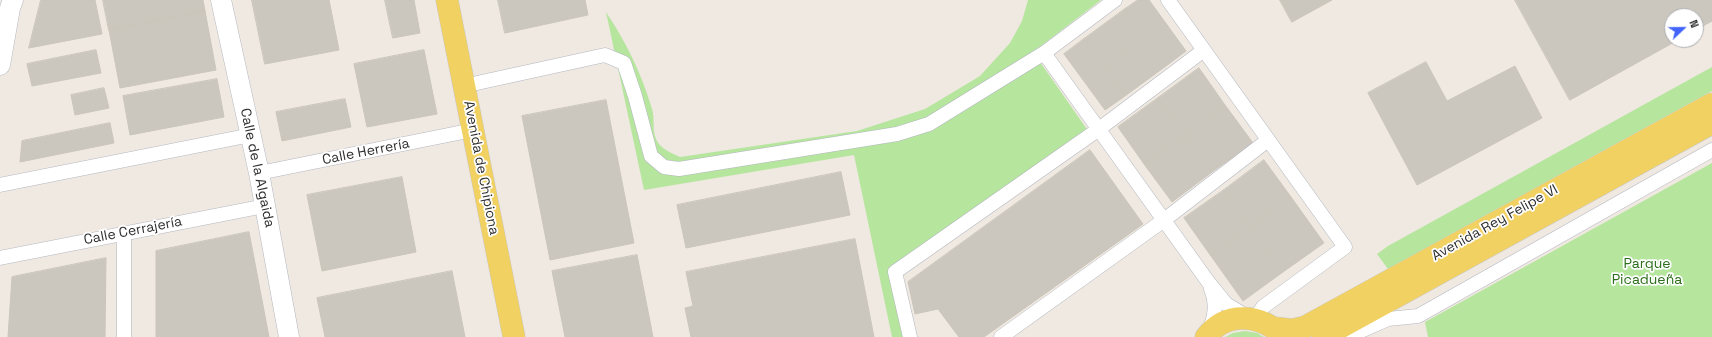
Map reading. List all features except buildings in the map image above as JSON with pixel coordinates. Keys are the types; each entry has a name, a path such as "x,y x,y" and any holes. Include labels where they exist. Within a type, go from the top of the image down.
{"main road":[{"name":"Avenida de Chipiona","path":"447,0 514,337"},
{"name":"Avenida de Chipiona","path":"461,0 528,337"},
{"name":"Avenida Rey Felipe VI","path":"1279,333 1305,327 1712,104"},
{"name":"Avenida Rey Felipe VI","path":"1323,337 1712,123"},
{"path":"1207,335 1228,321 1252,319 1279,333"}],"street":[{"path":"0,65 10,8 13,0"},
{"name":"Calle de la Algaida","path":"221,0 259,173 289,337"},
{"path":"477,83 606,55 624,63 635,96 651,156 664,167 679,169 897,134 929,124 1044,53 1115,0"},
{"path":"1044,53 1209,283 1226,304 1252,319 1263,307 1345,247 1168,0"},
{"path":"910,337 896,272 1099,129 1204,50"},
{"name":"Calle Herrería","path":"259,173 473,130"},
{"path":"0,185 251,135"},
{"path":"1001,337 1164,220 1268,140"},
{"path":"1347,337 1388,319 1418,316 1712,150"},
{"name":"Calle Cerrajería","path":"0,258 265,206"},
{"path":"124,233 124,337"},
{"path":"1207,335 1216,309 1215,297 1209,283"}],"green space":[{"path":"1028,0 1101,0 1033,52 1091,135 896,272 910,337 892,337 854,155 644,190 606,12 627,47 638,70 653,113 656,139 663,148 680,157 857,131 925,109 980,76 1010,43 1022,21"},
{"path":"1712,67 1712,91 1388,269 1377,254 1388,246"},
{"name":"Parque Picadueña","path":"1712,163 1712,337 1428,337 1425,322"},
{"path":"1245,331 1257,333 1264,337 1225,337 1233,333"}]}
